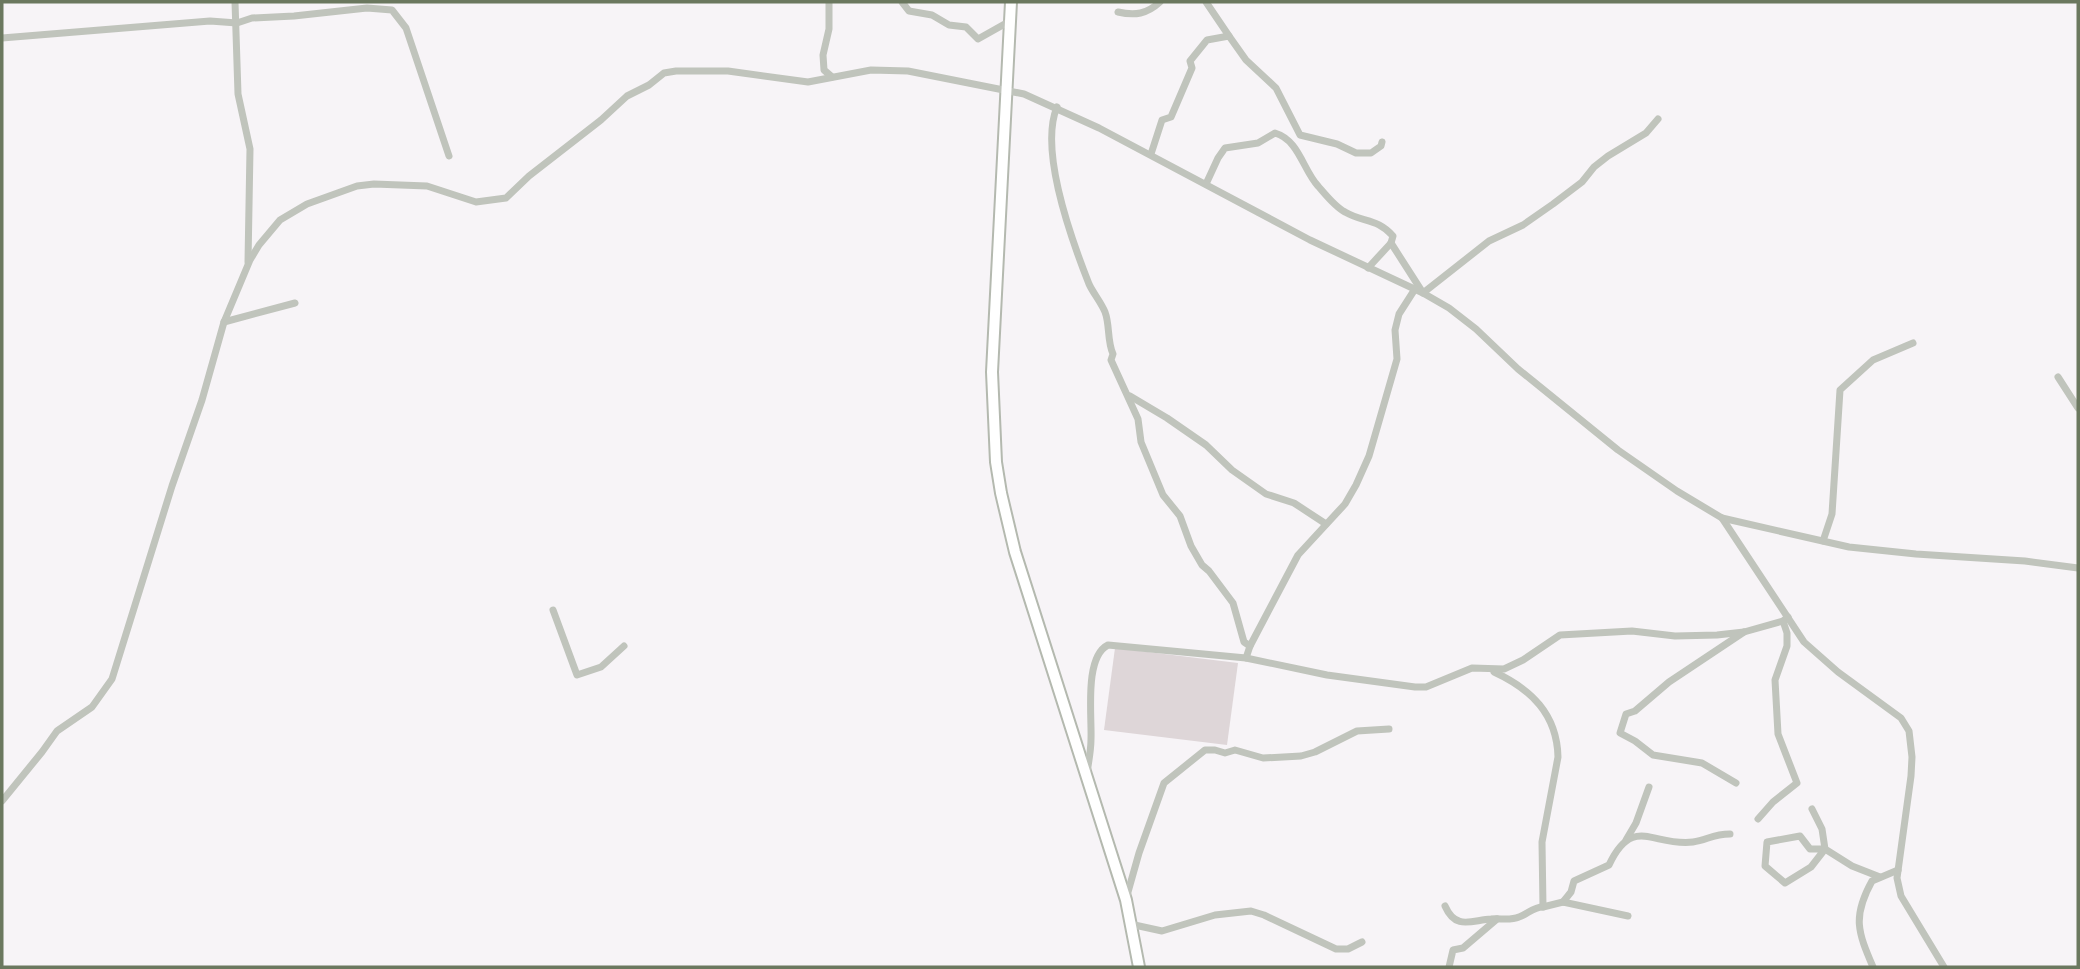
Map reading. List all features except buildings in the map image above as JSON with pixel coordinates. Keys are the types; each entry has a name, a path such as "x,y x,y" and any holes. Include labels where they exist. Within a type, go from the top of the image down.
{"main road":[{"path":"1010,2 992,372 996,462 1015,552 1126,900 1139,967"}],"street":[{"path":"235,2 238,93 250,149 248,264"},
{"path":"829,2 829,29 823,63 824,69 832,76"},
{"path":"902,2 909,10 932,15 949,25 966,27 978,39 1010,21"},
{"path":"1118,12 1130,15 1146,12 1160,2"},
{"path":"1206,2 1246,60 1276,88 1300,135 1337,144 1356,153 1371,153 1381,146 1382,142"},
{"path":"2,38 210,22 237,23 252,18 367,8 391,10 406,28 449,156"},
{"path":"1151,155 1162,120 1171,117 1192,68 1191,61 1207,40 1228,36"},
{"path":"2,801 57,731 92,707 112,679 172,486 202,400 224,323 248,264 259,245 280,220 307,204 357,186 374,184 427,187 476,202 506,198 627,96 649,85 664,73 728,71 796,82 817,81 871,70 908,71 1024,94 1057,107 1310,240 1449,308 1476,329 1518,369 1618,450 1722,518 1823,541 1892,552 1984,557 2078,569"},
{"path":"1057,107 1052,140 1058,186 1090,285 1105,312 1113,354 1111,360 1130,396 1138,419 1141,442 1163,495 1181,516 1191,546 1202,565 1233,603 1244,642 1250,646"},
{"path":"1246,658 1298,555 1345,504 1369,456 1397,359 1395,330 1399,314 1419,291 1489,241 1523,225 1553,204 1582,182 1594,167 1608,156 1646,133 1658,119"},
{"path":"1206,184 1225,148 1258,143 1275,133 1282,135 1291,141 1315,183 1342,211 1383,225 1393,236 1391,243 1368,268"},
{"path":"1391,243 1419,291"},
{"path":"224,323 295,303"},
{"path":"1823,541 1832,514 1840,390 1873,360 1913,344"},
{"path":"2058,377 2078,408"},
{"path":"1130,396 1206,445 1232,470 1266,494 1294,503 1326,524"},
{"path":"1722,518 1785,619 1812,650 1901,718 1909,731 1912,757 1898,870 1900,896 1944,967"},
{"path":"553,610 577,675 601,667 624,646"},
{"path":"1087,776 1091,738 1091,682 1102,648 1117,645 1165,652 1246,658 1317,674 1426,687 1472,668 1491,670 1513,666 1560,635 1632,631 1699,636 1745,632 1785,619"},
{"path":"1758,819 1797,783 1778,734 1775,680 1787,646 1785,619"},
{"path":"1737,783 1702,763 1653,755 1620,733 1626,715 1635,711 1669,682 1745,632"},
{"path":"1491,670 1514,680 1548,715 1558,745 1542,842 1544,907"},
{"path":"1126,900 1139,853 1164,783 1205,750 1225,753 1235,750 1263,758 1301,756 1357,731 1389,729"},
{"path":"1626,841 1636,823 1649,787"},
{"path":"1812,808 1822,829 1825,849 1811,867 1785,883 1765,866 1767,842 1800,836 1811,849 1825,849 1852,866 1880,877"},
{"path":"1563,902 1572,892 1574,881 1609,865 1616,848 1626,841 1643,835 1670,842 1692,842 1713,835 1730,834"},
{"path":"1873,967 1859,932 1859,912 1872,881 1898,870"},
{"path":"1445,906 1448,914 1470,924 1497,919 1517,919 1536,907 1563,902 1628,916"},
{"path":"1130,924 1162,932 1214,915 1251,911 1336,949 1348,949 1363,942"},
{"path":"1449,967 1453,950 1463,948 1497,919"}],"shaded area":[{"path":"1115,648 1238,663 1227,745 1104,730"}]}
